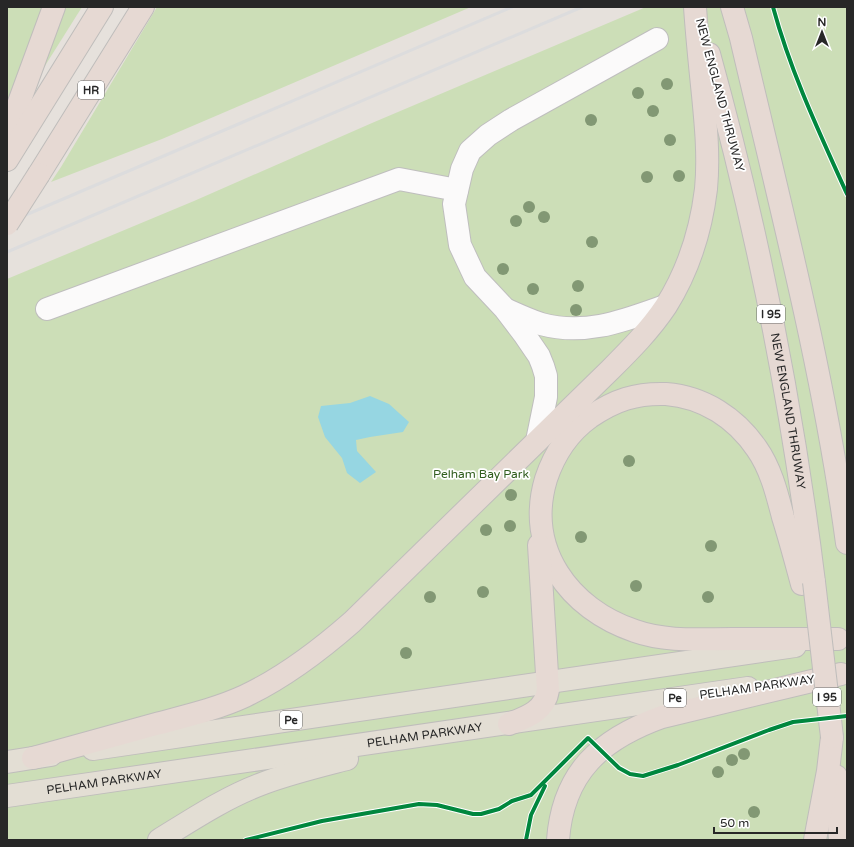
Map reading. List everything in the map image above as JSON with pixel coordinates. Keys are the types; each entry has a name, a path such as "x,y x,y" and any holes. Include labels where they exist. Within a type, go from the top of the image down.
{"highway":[{"path":"7,135 54,7"},
{"path":"7,160 102,7"},
{"name":"HR","path":"7,224 143,7"},
{"path":"33,758 224,704 261,688 295,668 312,656 352,622 638,341 665,306 692,251 698,230 706,188 708,150 703,53 696,7"},
{"name":"I 95","path":"732,7 741,38 811,336 834,453 847,543"},
{"name":"NEW ENGLAND THRUWAY","path":"703,53 734,148 772,320 794,442 808,583 822,656 832,737"},
{"path":"509,724 532,714 539,709 547,698 548,681 538,538 544,488 554,459 573,432 586,420 613,403 629,397 644,394 675,395 707,404 723,414 742,430 758,451 771,475 808,583"},
{"path":"541,504 543,537 547,552 557,572 570,590 579,599 618,625 636,632 669,638 842,639"},
{"path":"558,840 558,830 564,804 576,778 583,767 600,750 626,732 662,717 844,674"},
{"path":"815,840 828,771 832,737"},
{"name":"I 95","path":"832,737 840,840"}],"main road":[{"name":"Pe","path":"7,762 548,681 842,639"},
{"name":"PELHAM PARKWAY","path":"7,796 844,674"},
{"path":"159,840 222,802 264,783 309,769 446,733"}],"lane":[{"path":"536,441 546,397 546,376 543,366 532,344 505,309 475,277 460,245 454,204 462,169 470,151 488,135 511,120 657,39"},
{"path":"48,309 399,179 457,190"},
{"path":"505,309 543,324 583,329 597,328 665,306"}],"green space":[{"path":"7,7 47,7 7,115"},
{"path":"60,7 82,7 31,88"},
{"path":"157,7 471,7 162,139 51,182"},
{"name":"Pelham Bay Park","path":"646,7 847,7 847,840 7,840 7,279 194,201 372,123"}],"water":[{"path":"370,396 389,404 409,422 403,432 356,440 357,451 376,472 360,483 347,473 342,458 325,437 318,417 321,406 350,403"}],"railway":[{"path":"7,223 512,7"},
{"path":"7,252 582,7"}],"cycle path":[{"path":"773,7 797,79 847,194"},
{"path":"246,840 322,821 419,804 437,805 473,814 481,814 499,809 512,801 531,795 588,738 619,768 630,774 643,776 678,765 793,722 847,716"},
{"path":"526,840 531,815 545,786"}]}
